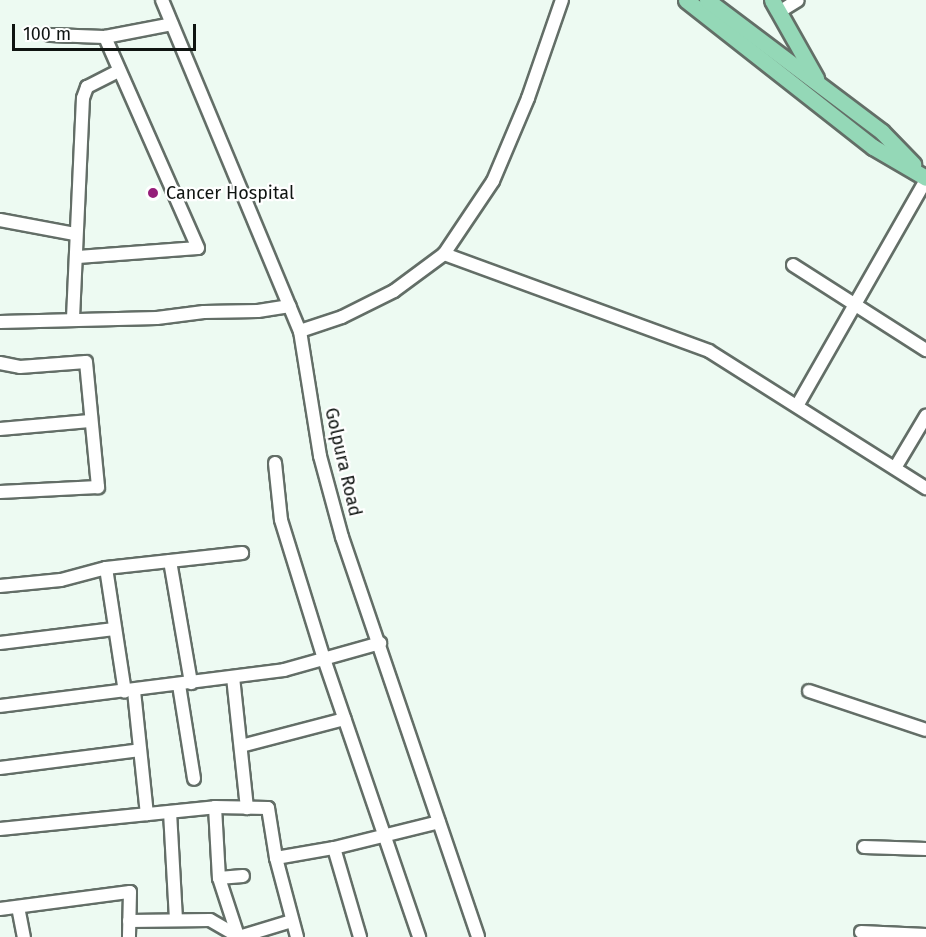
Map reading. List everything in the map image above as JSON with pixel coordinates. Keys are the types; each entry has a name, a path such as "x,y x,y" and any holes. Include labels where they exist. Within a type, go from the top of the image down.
{"main road":[{"path":"686,0 873,147 926,179"},
{"path":"707,0 882,132 926,179"},
{"path":"776,6 820,85"}],"street":[{"name":"Golpura Road","path":"162,0 300,332 320,456 342,537 380,643 478,937"},
{"path":"300,332 342,317 394,291 444,254 493,181 528,98 562,0"},
{"path":"776,6 798,0"},
{"path":"50,35 105,37 172,24"},
{"path":"78,257 198,249 173,187 105,37"},
{"path":"73,318 78,257 75,234 83,98 87,87 118,70"},
{"path":"796,406 926,179"},
{"path":"0,220 75,234"},
{"path":"444,254 709,351 926,488"},
{"path":"793,265 926,350"},
{"path":"0,321 157,318 204,312 258,311 290,306"},
{"path":"0,363 20,367 86,362 90,421 99,487 0,492"},
{"path":"895,468 926,416"},
{"path":"0,429 90,421"},
{"path":"275,463 279,513 324,659 419,937"},
{"path":"0,586 61,580 106,568 242,553"},
{"path":"170,561 194,779"},
{"path":"106,568 114,629 140,750 147,814"},
{"path":"0,643 114,629"},
{"path":"0,706 284,670 380,643"},
{"path":"233,677 247,808"},
{"path":"809,691 926,730"},
{"path":"242,746 345,719"},
{"path":"0,768 140,750"},
{"path":"215,807 219,878 238,936"},
{"path":"0,828 215,807 268,808 276,858 297,937"},
{"path":"170,812 176,920"},
{"path":"276,858 334,848 439,822"},
{"path":"864,847 926,849"},
{"path":"334,848 360,937"},
{"path":"219,878 243,876"},
{"path":"0,909 130,892 129,937"},
{"path":"18,907 24,937"},
{"path":"129,921 210,920 238,936 292,921"},
{"path":"861,932 926,935"}],"place":[{"name":"Cancer Hospital","path":"153,193"}]}
